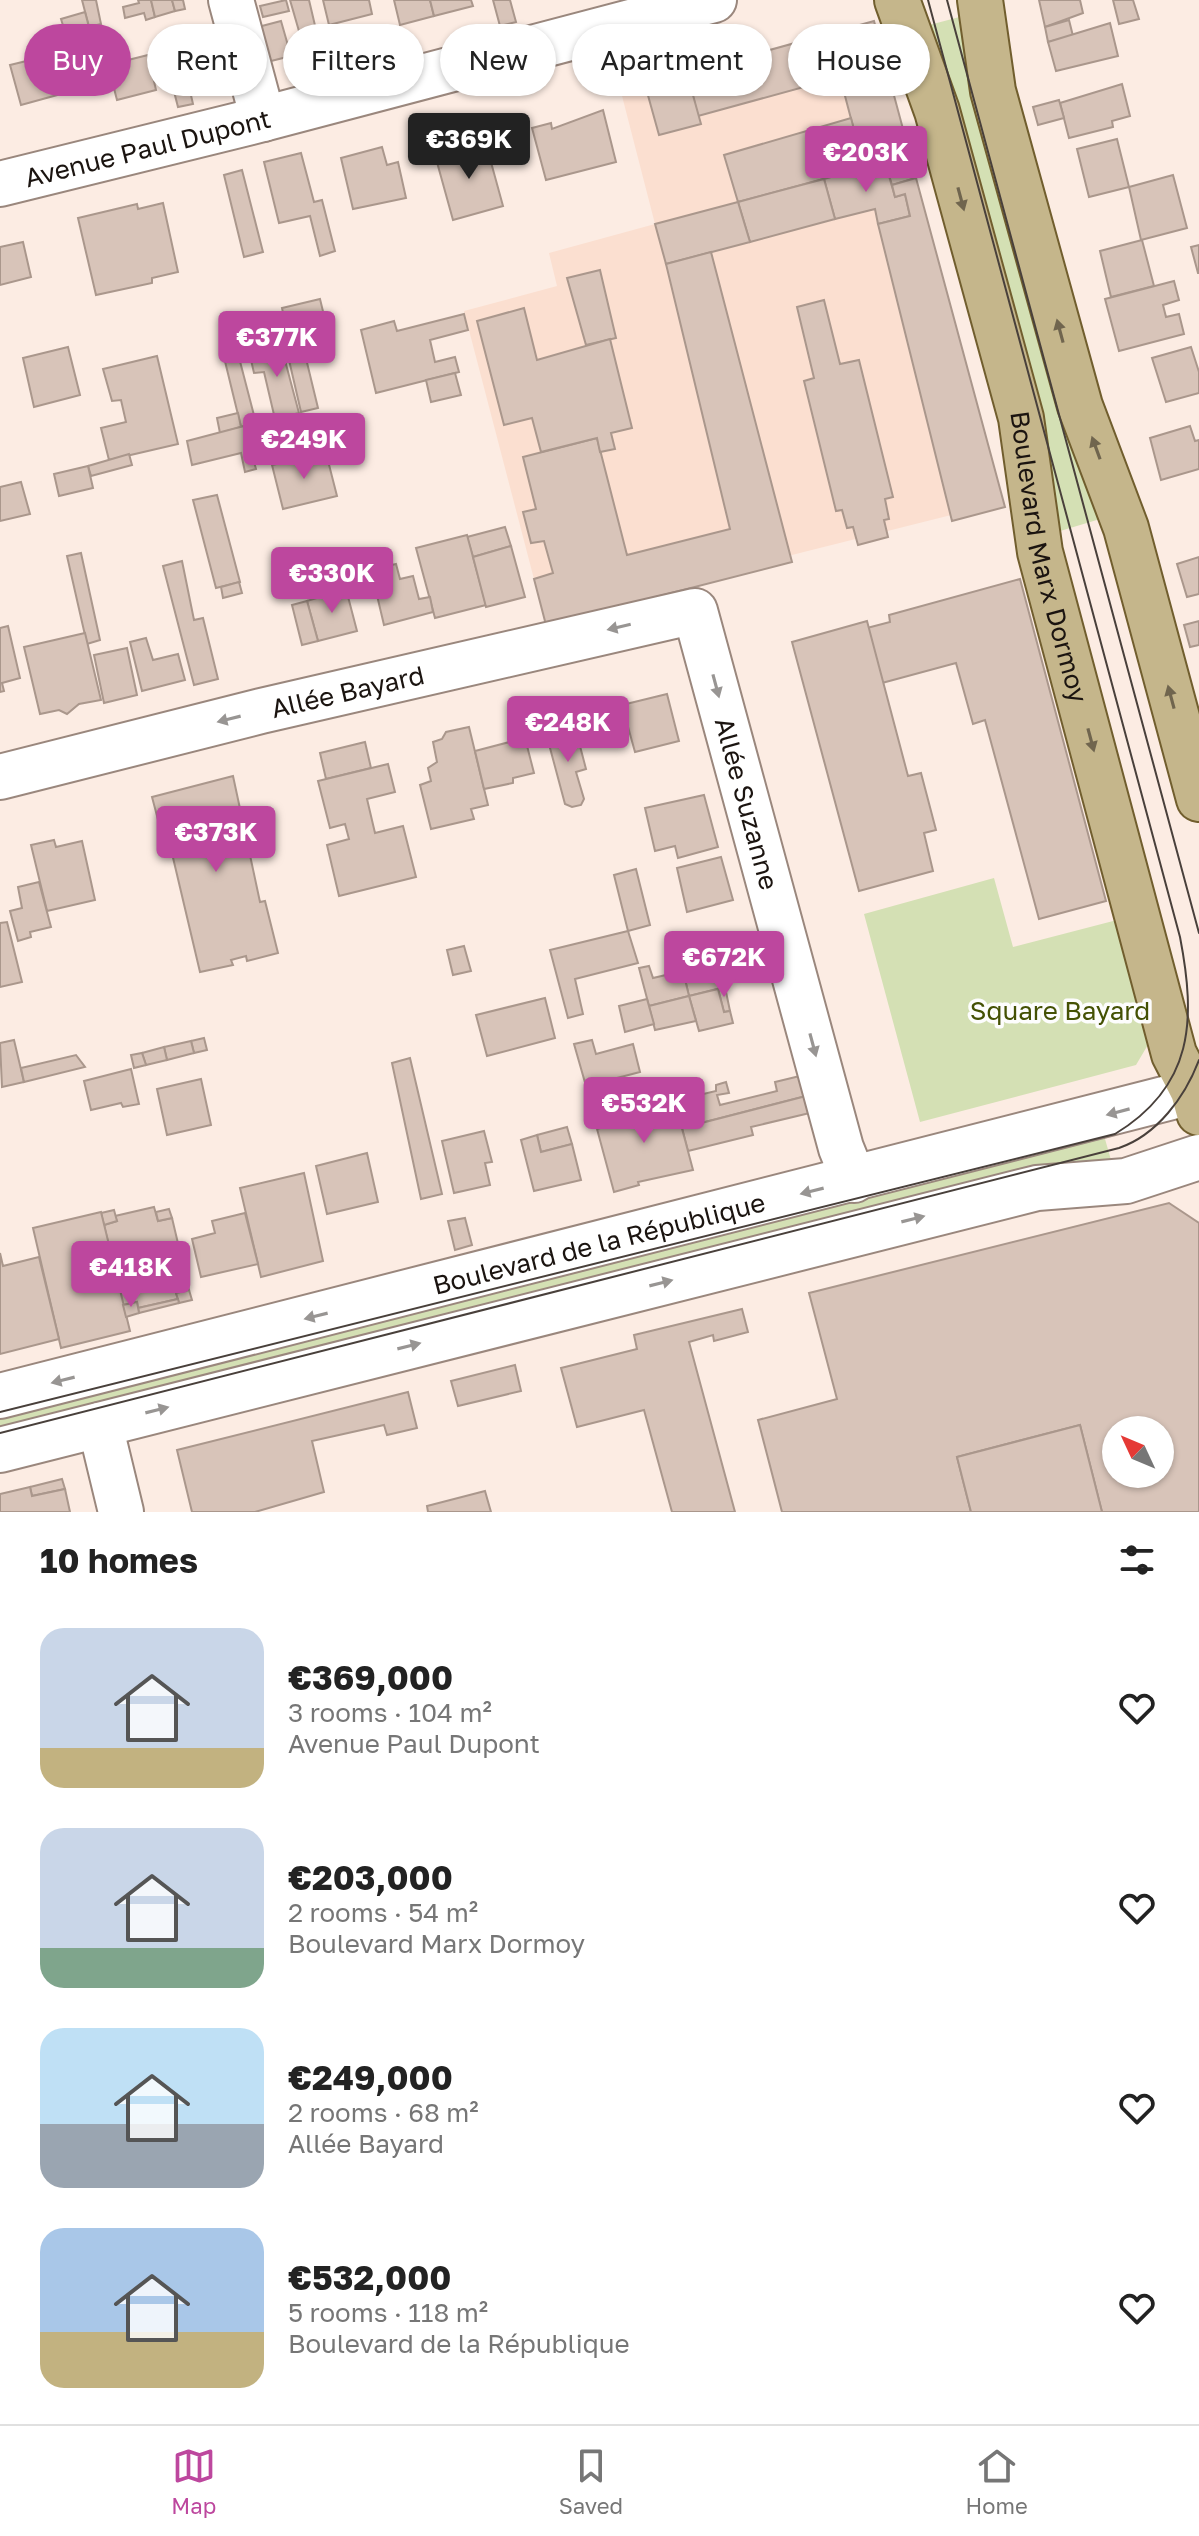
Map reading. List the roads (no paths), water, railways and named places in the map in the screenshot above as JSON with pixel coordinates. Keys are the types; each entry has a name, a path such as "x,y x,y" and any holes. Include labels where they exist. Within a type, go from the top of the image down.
{"main road":[{"name":"Boulevard Marx Dormoy","path":"897,0 937,111 1021,418 1040,552 1174,1054 1197,1098"},
{"path":"980,0 997,106 1080,406 1126,528 1199,799"}],"street":[{"path":"231,0 263,119"},
{"name":"Avenue Paul Dupont","path":"0,184 263,119 714,0"},
{"name":"Allée Bayard","path":"0,777 261,711 695,611"},
{"name":"Allée Suzanne","path":"695,611 841,1148 854,1180"},
{"name":"Boulevard de la République","path":"0,1396 854,1180 1197,1098"},
{"name":"Boulevard de la République","path":"0,1450 1037,1188 1126,1181 1199,1157"},
{"path":"100,1425 121,1512"}],"tram line":[{"path":"0,1412 1115,1134 1161,1095 1175,1072 1187,1023 1188,996 1180,937 928,0"},
{"path":"947,0 1199,933"},
{"path":"0,1433 1119,1148 1146,1134 1168,1113 1186,1088 1199,1060"}],"park label":[{"name":"Square Bayard","path":"1060,1010"}]}
